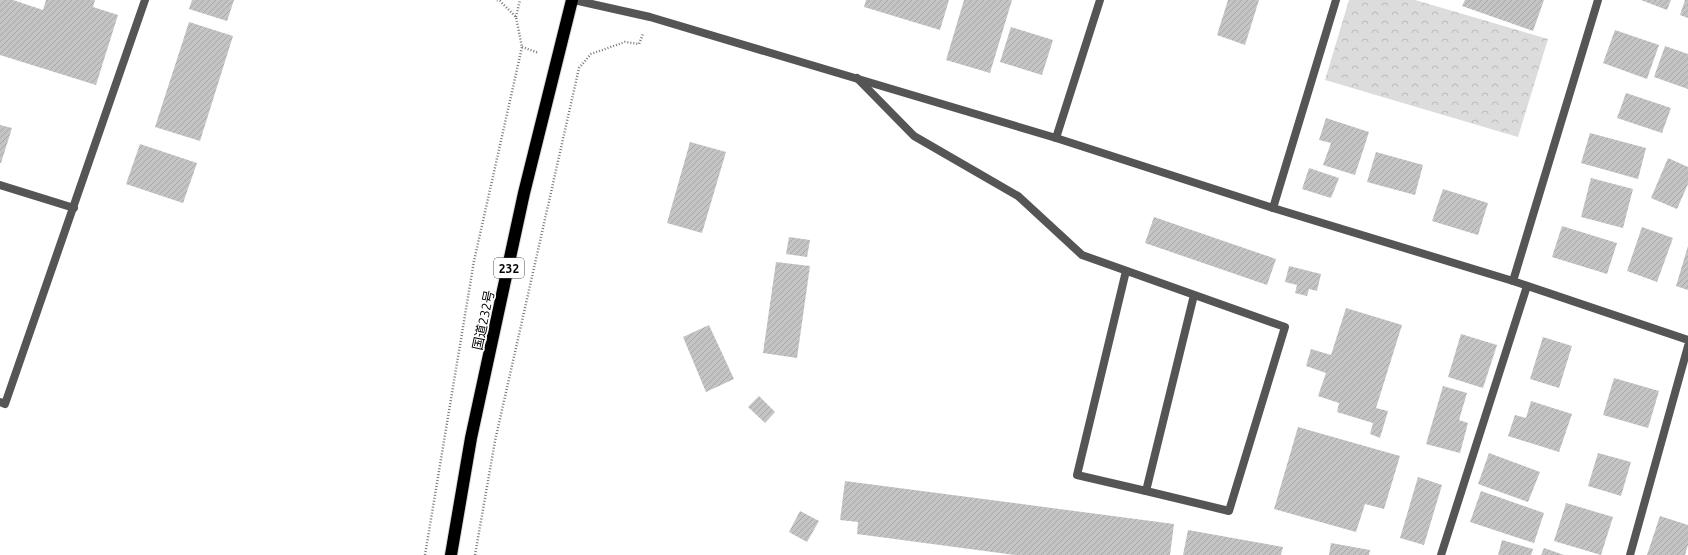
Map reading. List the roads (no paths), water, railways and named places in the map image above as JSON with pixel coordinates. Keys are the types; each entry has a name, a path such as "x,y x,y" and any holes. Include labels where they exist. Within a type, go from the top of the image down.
{"highway":[{"name":"国道232号","path":"451,555 472,438 524,193 573,0"}],"street":[{"path":"0,402 5,404 145,0"},
{"path":"573,0 650,17 1056,138 1273,208 1513,281 1688,340"},
{"path":"1056,138 1100,0"},
{"path":"1273,208 1336,0"},
{"path":"1513,281 1598,0"},
{"path":"857,78 914,136 1018,196 1082,255 1285,327 1229,511 1077,475 1126,271"},
{"path":"0,185 74,208"},
{"path":"1441,555 1527,286"},
{"path":"1146,491 1194,295"},
{"path":"1630,555 1688,346"}]}
